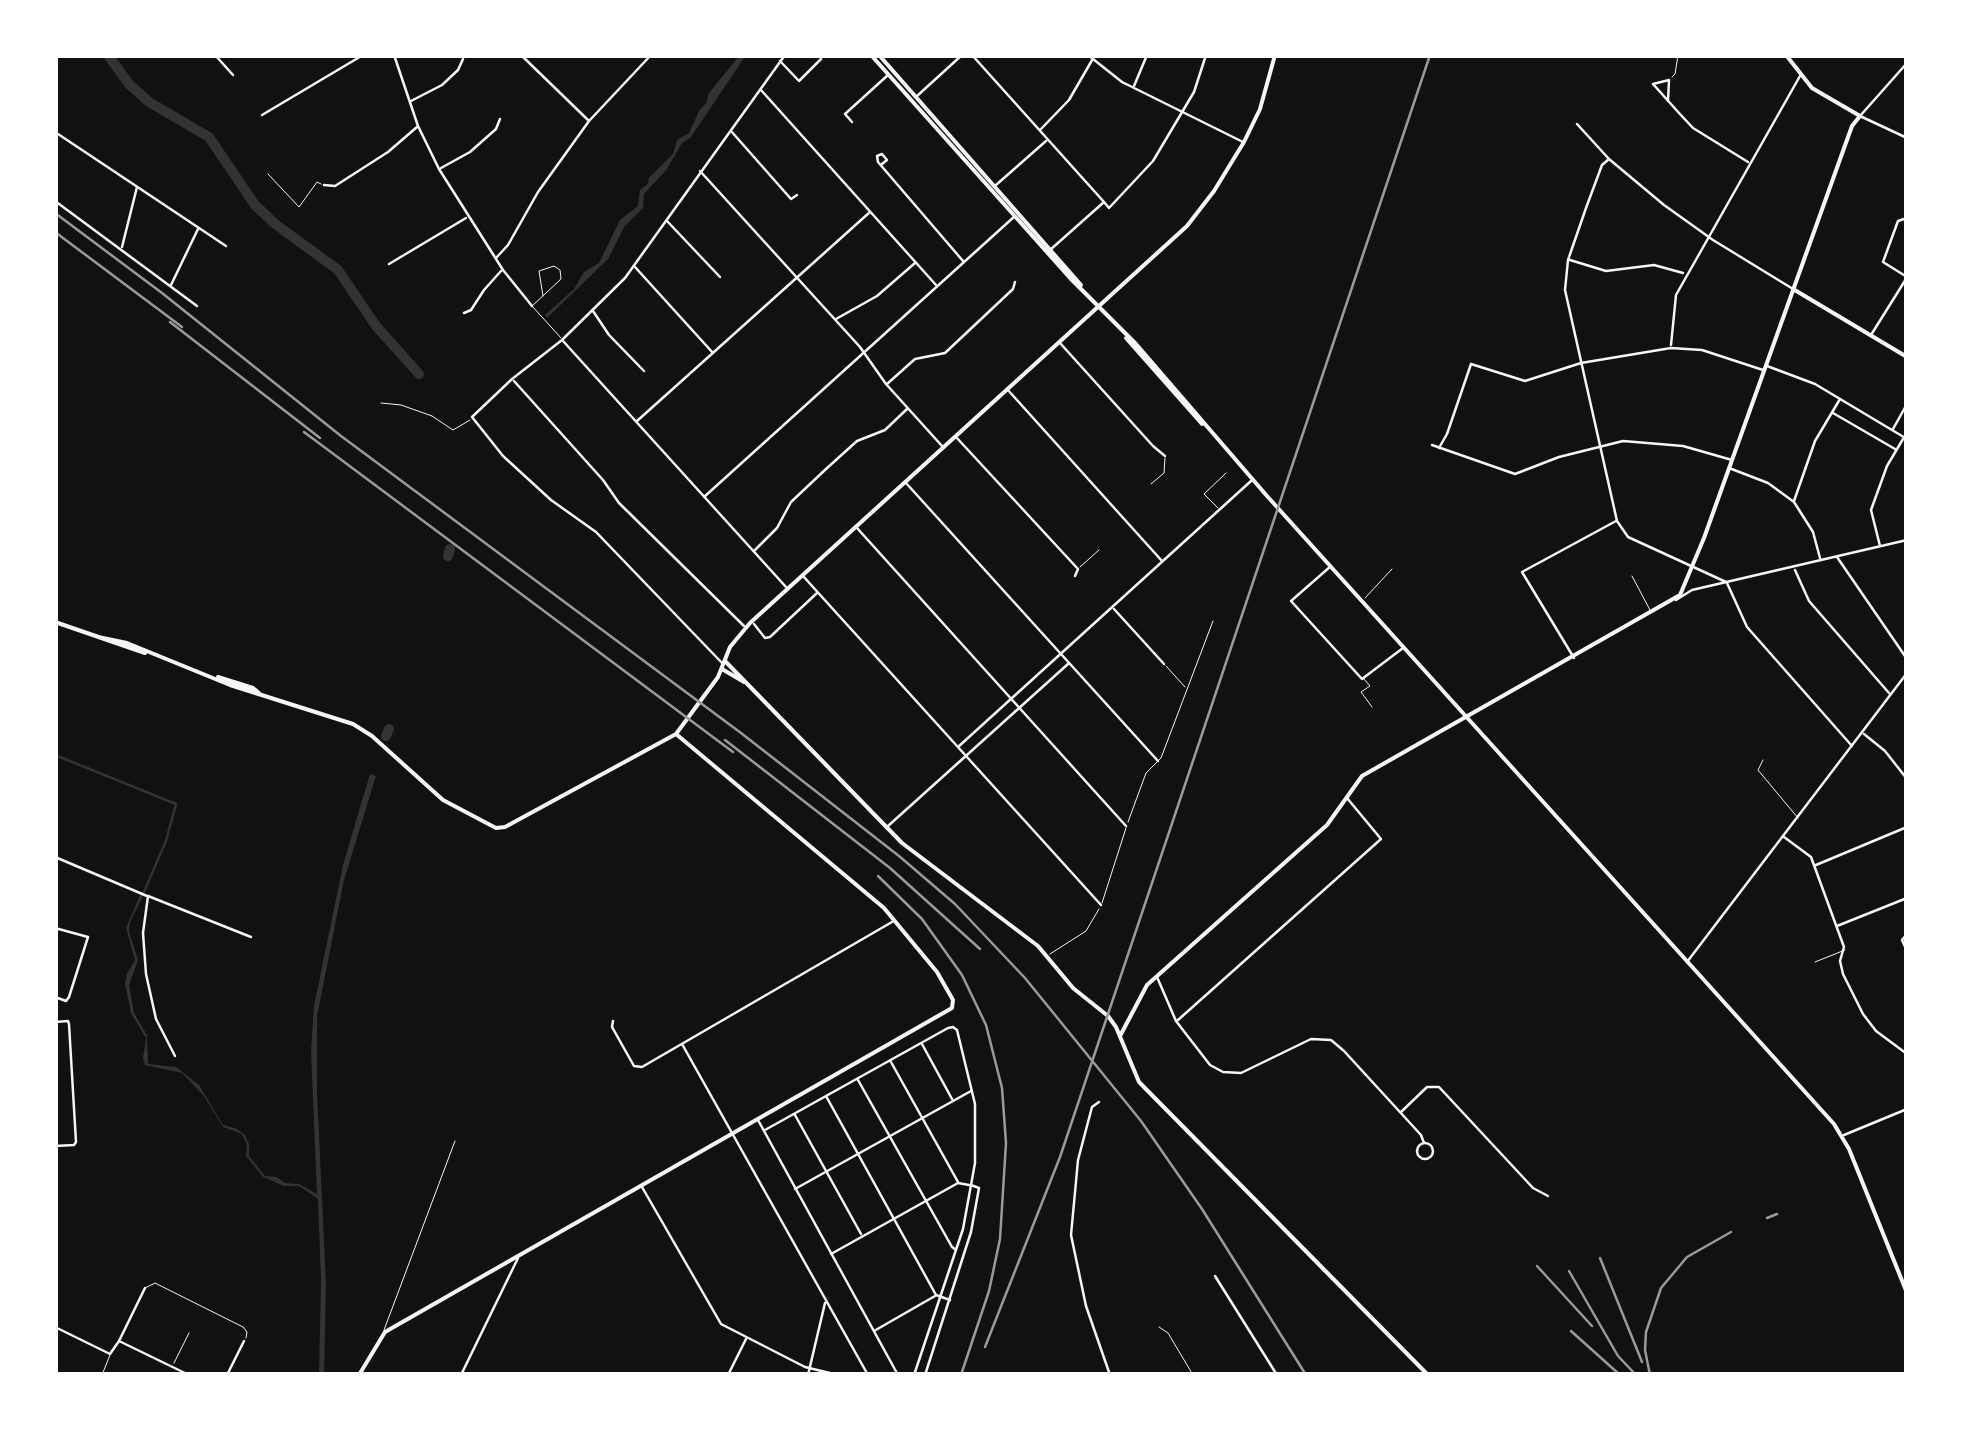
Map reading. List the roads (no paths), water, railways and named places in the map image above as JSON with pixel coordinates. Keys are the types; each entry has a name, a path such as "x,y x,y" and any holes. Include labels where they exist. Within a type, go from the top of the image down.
{"street":[{"path":"215,55 233,75"},
{"path":"262,115 363,55"},
{"path":"394,55 418,126 440,170 502,270 532,306"},
{"path":"521,55 589,121"},
{"path":"495,258 508,245 538,192 589,121 650,55"},
{"path":"784,55 634,266 562,340 512,379 471,419 503,456 551,500 596,532 724,665 744,678 886,828 1048,956 1073,988 1110,1017 1132,1072 1143,1088 1428,1375"},
{"path":"914,98 962,55"},
{"path":"1088,55 1133,88 1244,142"},
{"path":"1133,88 1147,55"},
{"path":"975,56 1109,208 1169,140 1206,55"},
{"path":"55,622 363,730 435,794 496,828 505,827 676,734 724,665 730,647 751,622 1187,226 1244,142 1260,109 1274,55"},
{"path":"1786,55 1818,92 1907,138"},
{"path":"875,56 1843,1136 1907,1293"},
{"path":"1039,131 1069,100 1094,57"},
{"path":"409,102 442,84 458,70 463,59"},
{"path":"780,60 799,81 821,59"},
{"path":"1676,600 1730,468 1852,126 1907,63"},
{"path":"852,122 845,114 891,73"},
{"path":"1670,348 1673,305 1686,274 1801,76"},
{"path":"1668,101 1670,80 1653,84 1668,101 1693,128 1749,162"},
{"path":"760,88 937,286"},
{"path":"440,170 470,152 496,129 500,119"},
{"path":"1578,124 1609,159 1664,205 1907,357"},
{"path":"324,185 335,186 388,152 418,126"},
{"path":"730,130 792,199 797,195"},
{"path":"56,134 226,246"},
{"path":"993,188 1047,140"},
{"path":"1609,159 1602,165 1568,260 1565,299 1618,520 1628,537 1726,582 1747,627 1852,746"},
{"path":"882,164 964,262"},
{"path":"700,172 864,352 886,384 943,448"},
{"path":"121,249 138,186"},
{"path":"55,201 198,306"},
{"path":"1049,251 1104,202"},
{"path":"637,421 870,212"},
{"path":"704,497 1017,214"},
{"path":"388,264 467,218"},
{"path":"1871,335 1907,277 1883,262 1898,222 1907,218"},
{"path":"666,220 720,277"},
{"path":"171,286 199,228"},
{"path":"1568,260 1606,271 1654,265 1686,274"},
{"path":"834,320 877,296 916,262"},
{"path":"634,266 713,353"},
{"path":"464,313 471,310 502,270"},
{"path":"886,384 915,359 945,353 1013,289 1015,282"},
{"path":"592,310 644,370"},
{"path":"562,340 787,588"},
{"path":"1059,342 1165,456"},
{"path":"1438,448 1447,434 1470,364 1525,381 1580,363 1670,348 1702,350 1816,384 1905,438 1896,450 1871,510 1880,546"},
{"path":"514,381 618,502 746,627"},
{"path":"1007,390 1164,562"},
{"path":"1794,502 1815,441 1840,398"},
{"path":"1892,430 1907,404"},
{"path":"754,551 777,528 791,502 816,478 857,441 885,430 908,408"},
{"path":"1832,412 1896,450"},
{"path":"955,436 1078,569 1075,576"},
{"path":"1432,445 1518,474 1558,457 1622,441 1668,444 1732,460"},
{"path":"1730,468 1768,483 1794,502 1813,532 1821,560"},
{"path":"958,747 1252,480"},
{"path":"905,482 1158,761"},
{"path":"1574,658 1522,572 1618,520"},
{"path":"856,527 1126,826"},
{"path":"1120,1036 1142,991 1327,826 1362,776 1692,590 1907,540"},
{"path":"1836,556 1907,659"},
{"path":"1330,566 1291,601 1364,679 1404,647"},
{"path":"1794,567 1809,601 1890,694"},
{"path":"802,575 1101,905"},
{"path":"751,622 765,638 770,638 818,592"},
{"path":"1113,608 1164,664"},
{"path":"886,828 1070,663"},
{"path":"1688,962 1907,673"},
{"path":"1862,732 1885,750 1907,780"},
{"path":"359,1375 384,1332 948,1012 954,1005 937,972 895,920 676,734"},
{"path":"1176,1021 1381,839 1347,798"},
{"path":"1814,865 1907,827"},
{"path":"1784,837 1811,858 1844,950 1840,961 1843,974 1866,1021 1907,1054"},
{"path":"55,857 251,936"},
{"path":"148,896 143,932 146,974 156,1020 175,1056"},
{"path":"1836,927 1907,898"},
{"path":"613,1021 612,1028 638,1068 895,920"},
{"path":"55,928 88,938 66,1001 55,997"},
{"path":"1907,934 1902,940 1907,952"},
{"path":"1156,976 1176,1021 1206,1062 1229,1073 1255,1068 1311,1039 1330,1040 1424,1143"},
{"path":"1110,1017 1128,1018"},
{"path":"55,1022 69,1024 76,1142 74,1146 55,1146"},
{"path":"765,1130 921,1043 956,1028 973,1090 976,1144 956,1250 914,1375"},
{"path":"921,1043 954,1101"},
{"path":"682,1044 866,1374"},
{"path":"890,1060 958,1184"},
{"path":"858,1078 956,1250"},
{"path":"1400,1113 1426,1087 1439,1087 1533,1188 1548,1196"},
{"path":"795,1189 973,1090"},
{"path":"826,1096 939,1296 950,1300"},
{"path":"1099,1102 1092,1107 1081,1148 1072,1235 1086,1306 1110,1375"},
{"path":"1843,1136 1907,1109"},
{"path":"794,1113 862,1236"},
{"path":"758,1120 898,1375"},
{"path":"831,1254 958,1184 979,1188 971,1232 925,1375"},
{"path":"641,1186 718,1322 810,1368 838,1375"},
{"path":"461,1375 518,1256"},
{"path":"1215,1276 1275,1375"},
{"path":"55,1327 110,1354 145,1288"},
{"path":"874,1331 939,1296"},
{"path":"808,1375 826,1300"},
{"path":"728,1375 747,1338"},
{"path":"119,1341 189,1375"},
{"path":"227,1375 244,1341"}],"lane":[{"path":"1670,80 1676,74 1678,55"},
{"path":"268,174 299,208 317,182 324,185"},
{"path":"542,296 540,271 554,266 562,278 532,306 562,340"},
{"path":"381,403 408,407 453,430 471,419"},
{"path":"1151,484 1164,473 1165,456"},
{"path":"1220,510 1204,494 1226,474"},
{"path":"1078,569 1099,550"},
{"path":"1362,600 1392,570"},
{"path":"1632,576 1652,613"},
{"path":"1048,956 1086,932 1101,905 1146,772 1158,761 1213,621"},
{"path":"1164,664 1188,690"},
{"path":"1364,679 1370,686 1361,692 1372,707"},
{"path":"1763,760 1758,770 1798,818"},
{"path":"1815,962 1844,950"},
{"path":"384,1332 455,1141"},
{"path":"145,1288 155,1283 243,1327 247,1332 244,1341"},
{"path":"1159,1327 1168,1333 1193,1375"},
{"path":"168,1375 189,1334"},
{"path":"102,1375 110,1354"}],"waterway":[{"path":"108,55 129,84 149,102 209,137 255,205 338,270 376,326 419,374"},
{"path":"448,556 450,549"},
{"path":"386,736 389,729"},
{"path":"55,755 176,804 166,841 143,894"}],"railway":[{"path":"985,1347 1060,1157 1430,55"},
{"path":"55,213 341,436 741,733 955,904 1025,978 1141,1121 1202,1209 1306,1375"},
{"path":"55,232 182,327"},
{"path":"170,322 320,438"},
{"path":"304,432 733,752"},
{"path":"725,740 890,868 980,949"},
{"path":"878,876 922,919 962,975 986,1025 1002,1088 1006,1143 1000,1239 989,1291 961,1375"},
{"path":"1767,1218 1777,1214"},
{"path":"1650,1375 1646,1332 1661,1288 1687,1257 1731,1232"},
{"path":"1600,1258 1642,1362"},
{"path":"1537,1266 1592,1326"},
{"path":"1569,1271 1618,1356 1636,1375"},
{"path":"1571,1331 1620,1375"}]}
